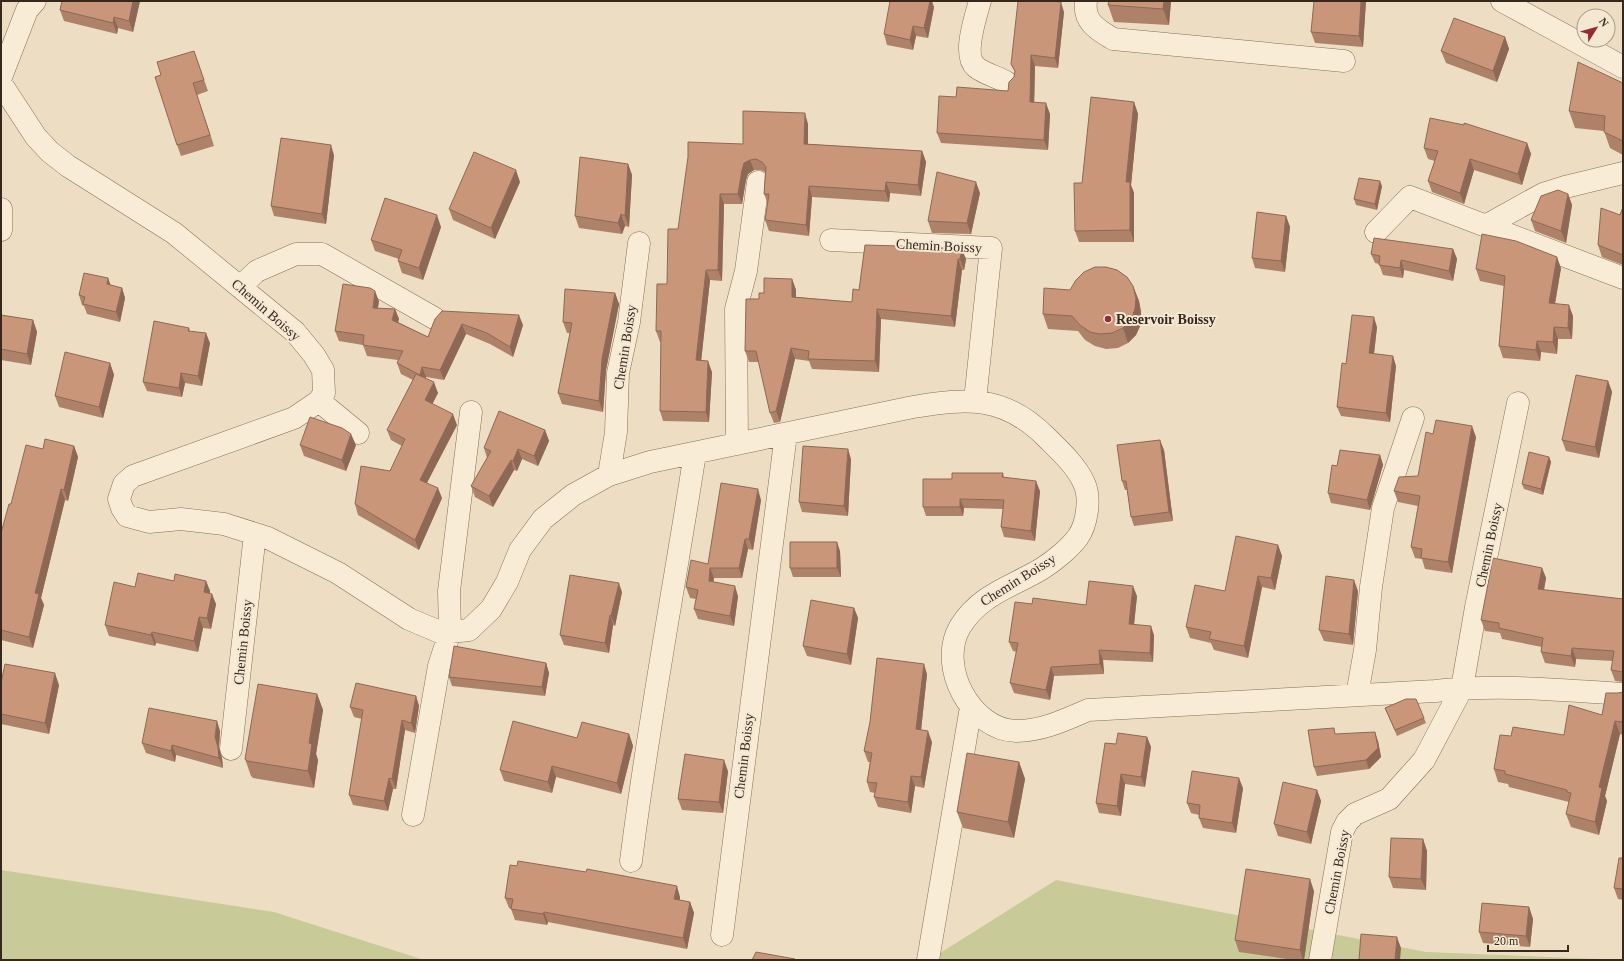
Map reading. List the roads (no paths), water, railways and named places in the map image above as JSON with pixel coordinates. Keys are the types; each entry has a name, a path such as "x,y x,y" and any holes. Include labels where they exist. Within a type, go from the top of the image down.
{"street":[{"path":"1,77 26,10 35,1"},
{"path":"980,1 970,48 970,59 976,67 1006,82"},
{"path":"1086,1 1085,9 1093,27 1113,39 1344,61"},
{"path":"1502,1 1623,67"},
{"name":"Chemin Boissy","path":"1,87 4,88 36,137 50,152 68,166 174,234 295,332 314,355 323,370 325,384 324,394 318,401 294,418 132,476 124,484 119,499 127,516 138,521 149,522 181,519 224,524 268,538 338,573 409,619 442,633 469,630 491,609 507,582 520,550 544,519 573,495 609,475 650,462 913,407 944,402 975,400 997,405 1016,414 1037,427 1074,468 1084,483 1087,496 1087,509 1078,537 1043,568 987,597 971,610 959,629 953,652 957,684 971,706 991,724 1015,731 1037,729 1088,710 1435,691 1462,688 1518,687 1623,694"},
{"path":"1487,225 1544,194 1565,187 1623,173"},
{"path":"737,444 736,309 746,271 758,182"},
{"path":"1376,232 1410,197 1623,278"},
{"path":"1,209 1,230"},
{"name":"Chemin Boissy","path":"831,240 991,248 975,400"},
{"name":"Chemin Boissy","path":"609,475 616,432 618,373 629,322 639,243"},
{"path":"240,287 257,271 296,254 322,254 434,318"},
{"path":"318,401 358,433"},
{"name":"Chemin Boissy","path":"1320,960 1342,832 1347,822 1355,814 1389,799 1424,760 1462,688 1476,607 1518,403"},
{"path":"413,815 439,666 450,632 449,591 471,412"},
{"path":"1357,695 1365,650 1371,587 1384,508 1413,418"},
{"name":"Chemin Boissy","path":"722,935 786,434"},
{"path":"631,861 654,697 695,453"},
{"name":"Chemin Boissy","path":"231,749 255,534"},
{"path":"928,960 971,706"}],"place":[{"name":"Reservoir Boissy","path":"1108,319"}]}
